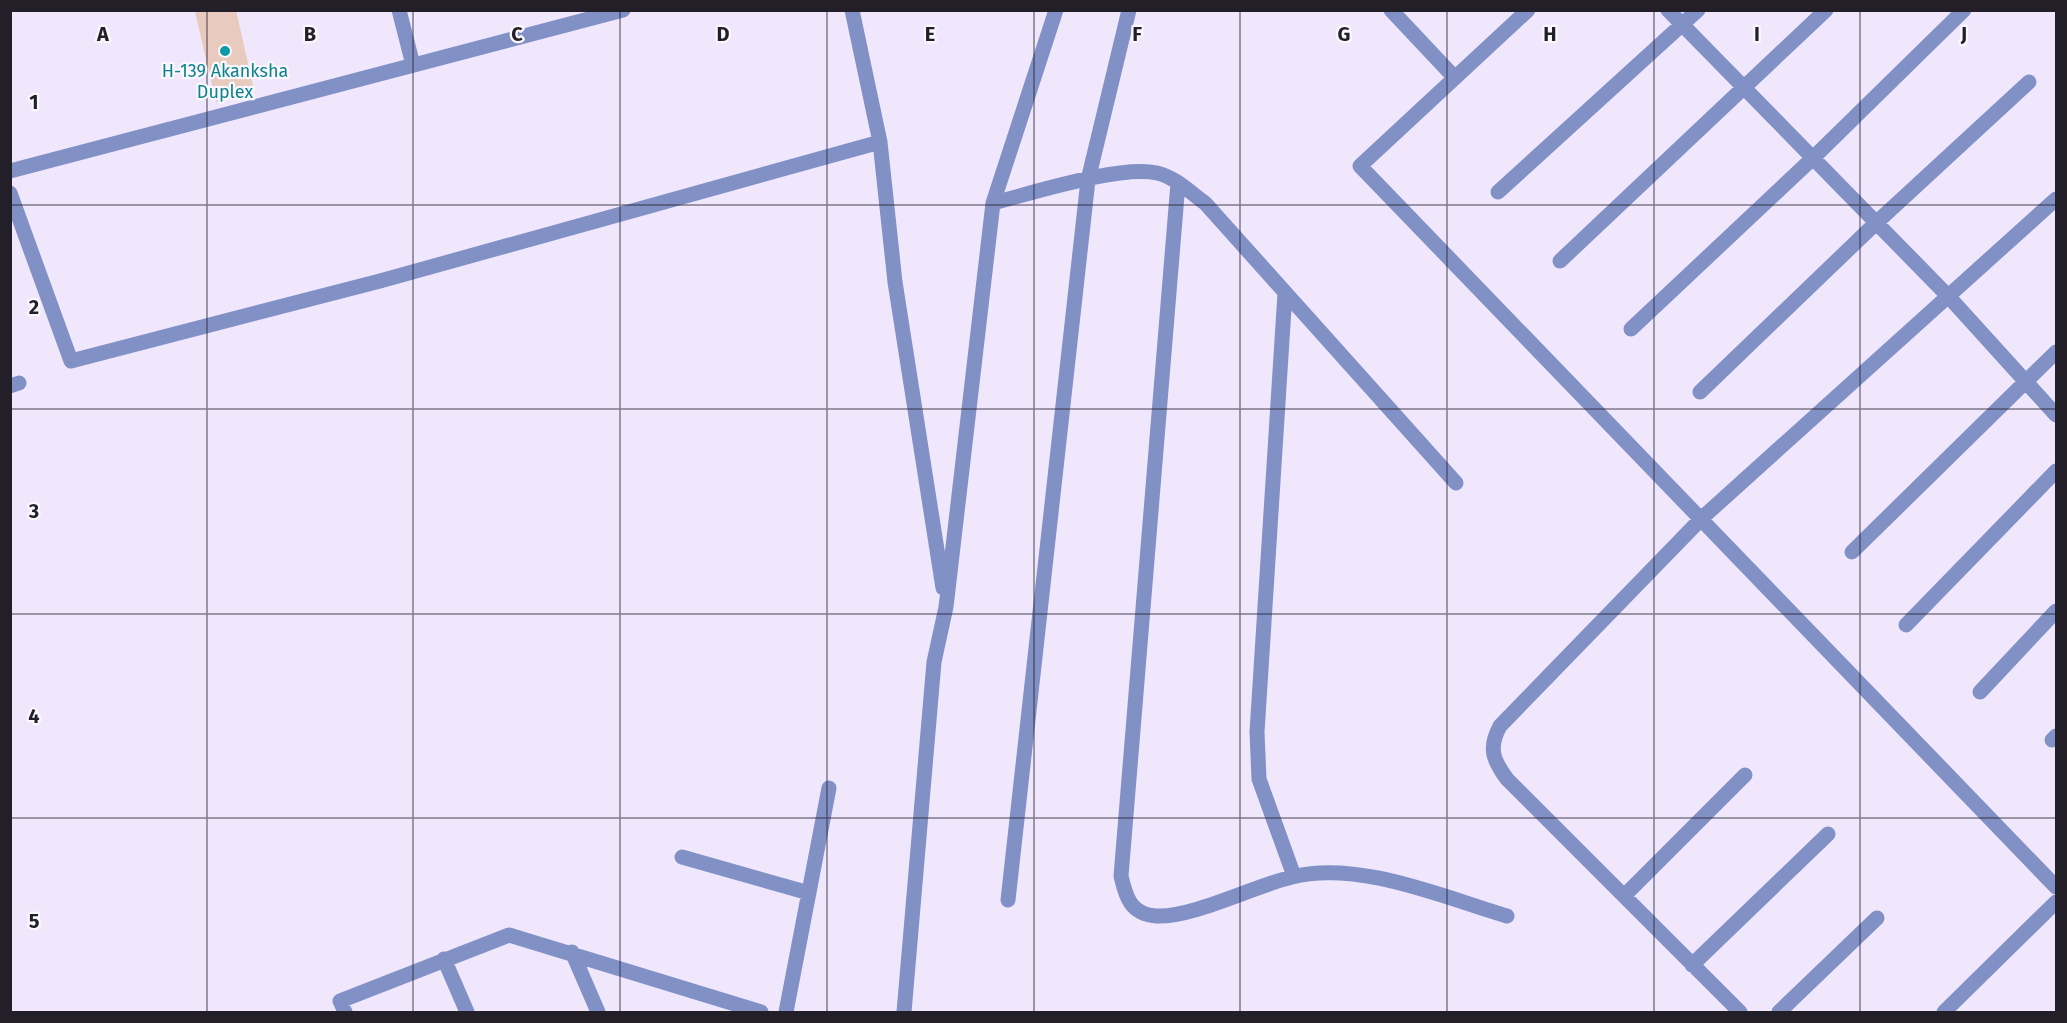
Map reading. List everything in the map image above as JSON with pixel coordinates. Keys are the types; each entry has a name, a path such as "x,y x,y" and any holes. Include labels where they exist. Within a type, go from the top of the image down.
{"street":[{"path":"399,10 412,65"},
{"path":"10,171 623,10"},
{"path":"852,10 880,142 895,282 946,607"},
{"path":"904,1012 934,662 946,607 993,203 1056,10"},
{"path":"1008,900 1088,180 1129,10"},
{"path":"1391,10 1455,78"},
{"path":"1528,10 1360,166 2056,887"},
{"path":"1668,10 1949,297 2056,415"},
{"path":"1498,192 1698,10"},
{"path":"1560,261 1826,10"},
{"path":"1631,329 1813,158 1964,10"},
{"path":"1701,392 1876,223 2029,82"},
{"path":"10,192 71,361 380,281 880,142"},
{"path":"993,203 1122,172 1158,173 1178,183 1204,203 1456,483"},
{"path":"1178,183 1121,876 1125,897 1136,911 1156,916 1182,913 1294,876 1345,873 1375,879 1507,916"},
{"path":"1740,1012 1507,779 1493,761 1492,742 1500,726 1702,518 2056,199"},
{"path":"1285,293 1257,732 1259,779 1294,876"},
{"path":"1852,552 2056,352"},
{"path":"1906,625 2056,471"},
{"path":"1980,692 2056,611"},
{"path":"1624,896 1745,775"},
{"path":"786,1012 829,788"},
{"path":"1692,965 1828,834"},
{"path":"682,857 809,893"},
{"path":"1944,1012 2056,902"},
{"path":"1779,1012 1877,918"},
{"path":"345,1012 340,1001 509,935 572,952 709,998 761,1012"},
{"path":"572,952 598,1012"},
{"path":"444,959 467,1012"},
{"path":"709,998 715,1012"}],"building":[{"name":"H-139 Akanksha Duplex","path":"236,10 254,90 216,102 195,12"}],"place":[{"name":"H-139 Akanksha Duplex","path":"225,51"}]}
